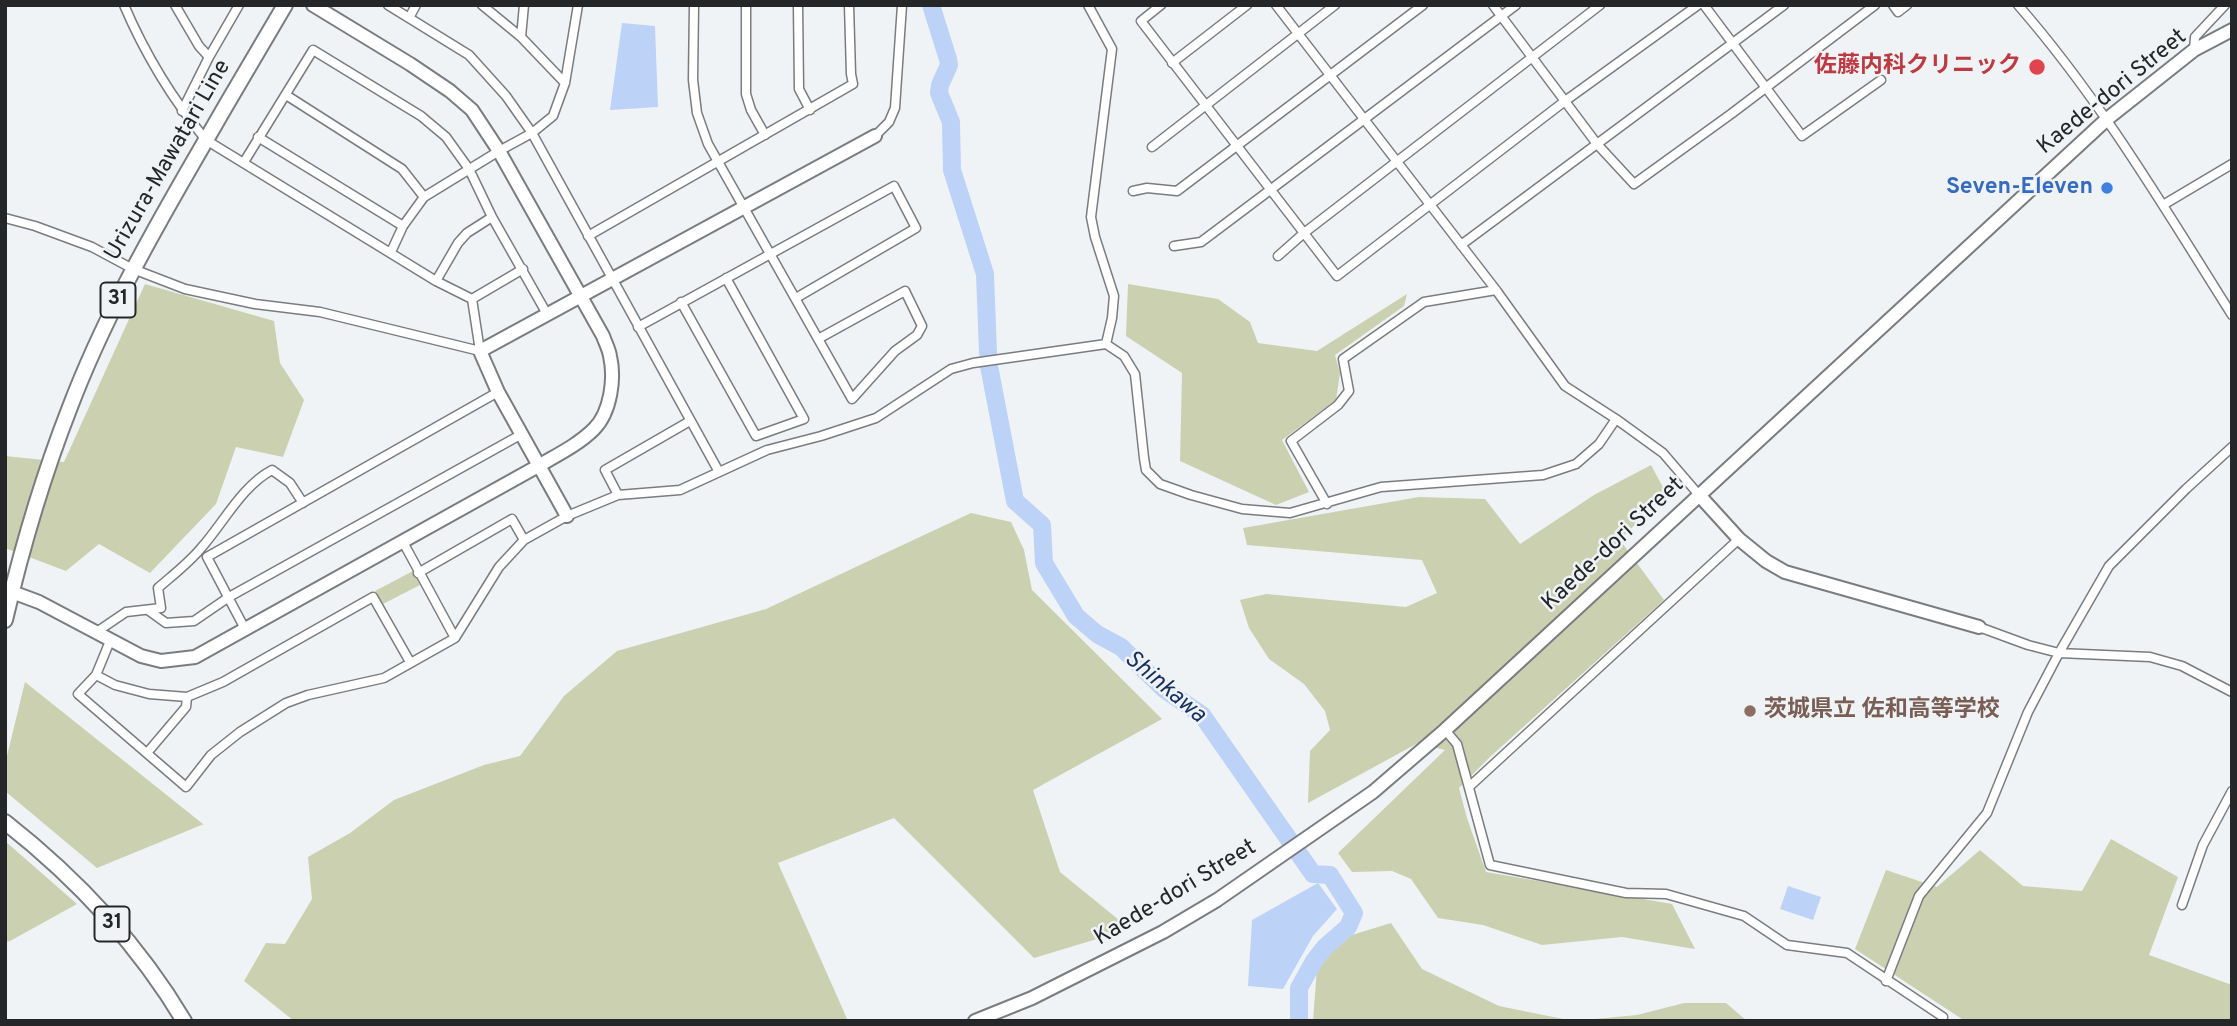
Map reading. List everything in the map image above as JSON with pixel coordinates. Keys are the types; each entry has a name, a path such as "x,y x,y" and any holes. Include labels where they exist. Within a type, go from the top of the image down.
{"main road":[{"name":"Urizura-Mawatari Line","path":"5,620 37,500 70,406 133,269 285,5"},
{"name":"31","path":"5,822 89,898 124,937 184,1021"}],"street":[{"path":"124,5 136,34 182,111 206,140 436,281 472,299"},
{"path":"174,5 199,46 209,57"},
{"path":"182,111 239,5"},
{"path":"12,592 39,602 141,656 161,661 195,657 540,465 581,440 597,426 610,393 612,373 610,355 603,335 499,151 472,110 450,90 313,5"},
{"path":"388,5 469,55 506,96 532,133 719,472"},
{"path":"409,18 416,5"},
{"path":"482,5 521,37 565,83"},
{"path":"521,37 524,5"},
{"path":"391,252 403,226 424,197 532,133 553,116 565,83 578,5"},
{"path":"694,5 693,80 697,113 708,144 796,298 818,339 852,399 895,351 917,335 922,326 905,291 818,339"},
{"path":"746,5 746,94 751,110 765,135"},
{"path":"798,5 799,89 810,110"},
{"path":"588,236 853,84 849,5"},
{"path":"5,218 36,226 92,247 133,269 185,289 255,304 320,312 480,351 875,136 890,122 895,108 902,5"},
{"path":"1088,5 1112,49 1091,217 1114,296 1106,344"},
{"path":"1161,5 1141,21 1337,276 1565,101 1698,5"},
{"path":"1172,63 1247,5"},
{"path":"1276,5 1496,290 1565,386 1663,453 1740,539 1766,561 1784,572 1979,627 2059,653 2150,657 2182,666 2232,692"},
{"path":"1152,147 1335,5"},
{"path":"1133,191 1147,188 1177,191 1423,5"},
{"path":"1493,5 1597,144 1634,184 1875,5"},
{"path":"1174,246 1201,242 1516,5"},
{"path":"1278,257 1304,233 1600,5"},
{"path":"1704,5 1802,136 1881,80"},
{"path":"1461,246 1784,5"},
{"path":"1893,5 1899,12 1908,5"},
{"path":"2018,5 2048,40 2107,119 2232,315"},
{"path":"2194,50 2195,37 2225,5"},
{"name":"Kaede-dori Street","path":"975,1021 1032,998 1163,932 1217,900 1381,785 1445,730 2107,119 2194,50 2232,30"},
{"path":"244,162 313,50 421,116 446,137 469,169 492,217 547,314"},
{"path":"286,95 402,169 424,197"},
{"path":"258,137 403,226"},
{"path":"2163,205 2232,164"},
{"path":"638,327 894,186 916,228 796,298"},
{"path":"436,281 458,243 467,233 492,217"},
{"path":"472,299 523,269"},
{"path":"681,302 756,436 804,419 726,278"},
{"path":"1327,503 1291,441 1338,405 1349,391 1343,359 1424,302 1496,290"},
{"path":"472,299 480,351 498,392 567,516"},
{"path":"110,641 96,675 78,694 186,787 211,755 240,732 286,703 307,695 384,678 455,638 499,567 524,540 567,516 618,495 680,490 767,450 876,418 951,369 973,363 1106,344 1124,356 1135,374 1146,470 1160,484 1242,509 1290,513 1381,486 1543,475 1576,464 1598,444 1616,419"},
{"path":"245,629 207,557 498,392"},
{"path":"618,495 605,470 690,421"},
{"path":"148,610 166,623 194,621 229,597 522,434"},
{"path":"1886,981 1919,896 1987,813 2028,712 2109,566 2232,447"},
{"path":"95,633 126,612 161,608 158,589 200,550 260,476 272,470 290,483 303,503"},
{"path":"418,573 512,519 524,540"},
{"path":"1470,786 1740,539"},
{"path":"403,542 455,638"},
{"path":"96,675 115,685 149,694 187,697 223,682 373,597 410,662"},
{"path":"147,752 186,707 187,697"},
{"path":"1445,730 1457,744 1490,865 1626,893 1665,894 1744,916 1787,945 1847,953 1943,1017"},
{"path":"2182,905 2203,845 2232,791"}],"green space":[{"path":"145,284 274,321 280,363 304,400 283,457 236,447 216,504 150,573 99,544 66,571 5,548 5,456 64,462"},
{"path":"1128,284 1218,299 1250,322 1258,343 1317,351 1407,294 1404,306 1335,355 1340,373 1336,400 1282,440 1309,492 1276,505 1180,461 1182,373 1126,336"},
{"path":"1651,465 1666,493 1620,540 1664,600 1459,788 1486,872 1672,904 1695,949 1622,937 1542,945 1483,925 1438,918 1411,879 1392,871 1352,872 1338,853 1445,750 1418,743 1308,803 1310,751 1330,730 1325,711 1304,684 1269,659 1249,628 1240,600 1266,594 1406,607 1437,593 1422,560 1247,545 1243,528 1419,497 1485,499 1520,544 1594,495"},
{"path":"971,513 1011,522 1024,550 1032,590 1162,719 1033,790 1060,872 1130,929 1034,958 894,818 778,863 848,1021 294,1021 244,981 266,943 285,944 312,899 308,857 350,833 394,800 484,765 520,756 564,696 617,651 766,609"},
{"path":"413,571 420,585 383,604 375,591"},
{"path":"25,682 204,824 97,868 5,791 5,764"},
{"path":"2111,839 2178,877 2149,955 2232,985 2232,1021 1965,1021 1855,949 1886,870 1937,887 1980,850 2023,886 2082,891"},
{"path":"5,841 77,904 5,942"},
{"path":"1391,923 1422,969 1499,1006 1573,1021 1313,1021 1317,968 1342,938"},
{"path":"1684,1003 1726,1003 1747,1021 1574,1021 1637,1015"}],"water":[{"path":"928,5 934,5 951,59 945,59"},
{"path":"622,23 655,26 658,107 610,110"},
{"path":"1318,883 1337,909 1313,936 1283,989 1248,986 1252,920"},
{"path":"1788,886 1821,897 1813,920 1780,909"}],"waterway":[{"path":"931,5 949,65 939,93 951,122 952,170 985,274 988,353"},
{"name":"Shinkawa","path":"989,366 1015,501 1042,525 1044,563 1076,616 1097,634 1121,647 1164,689 1202,715 1313,874 1330,875 1354,913 1348,927 1325,947 1314,961 1299,988 1299,1021"}],"place":[{"name":"佐藤内科クリニック","path":"2037,67"},
{"name":"Seven-Eleven","path":"2107,188"},
{"name":"茨城県立 佐和高等学校","path":"1750,711"}]}
